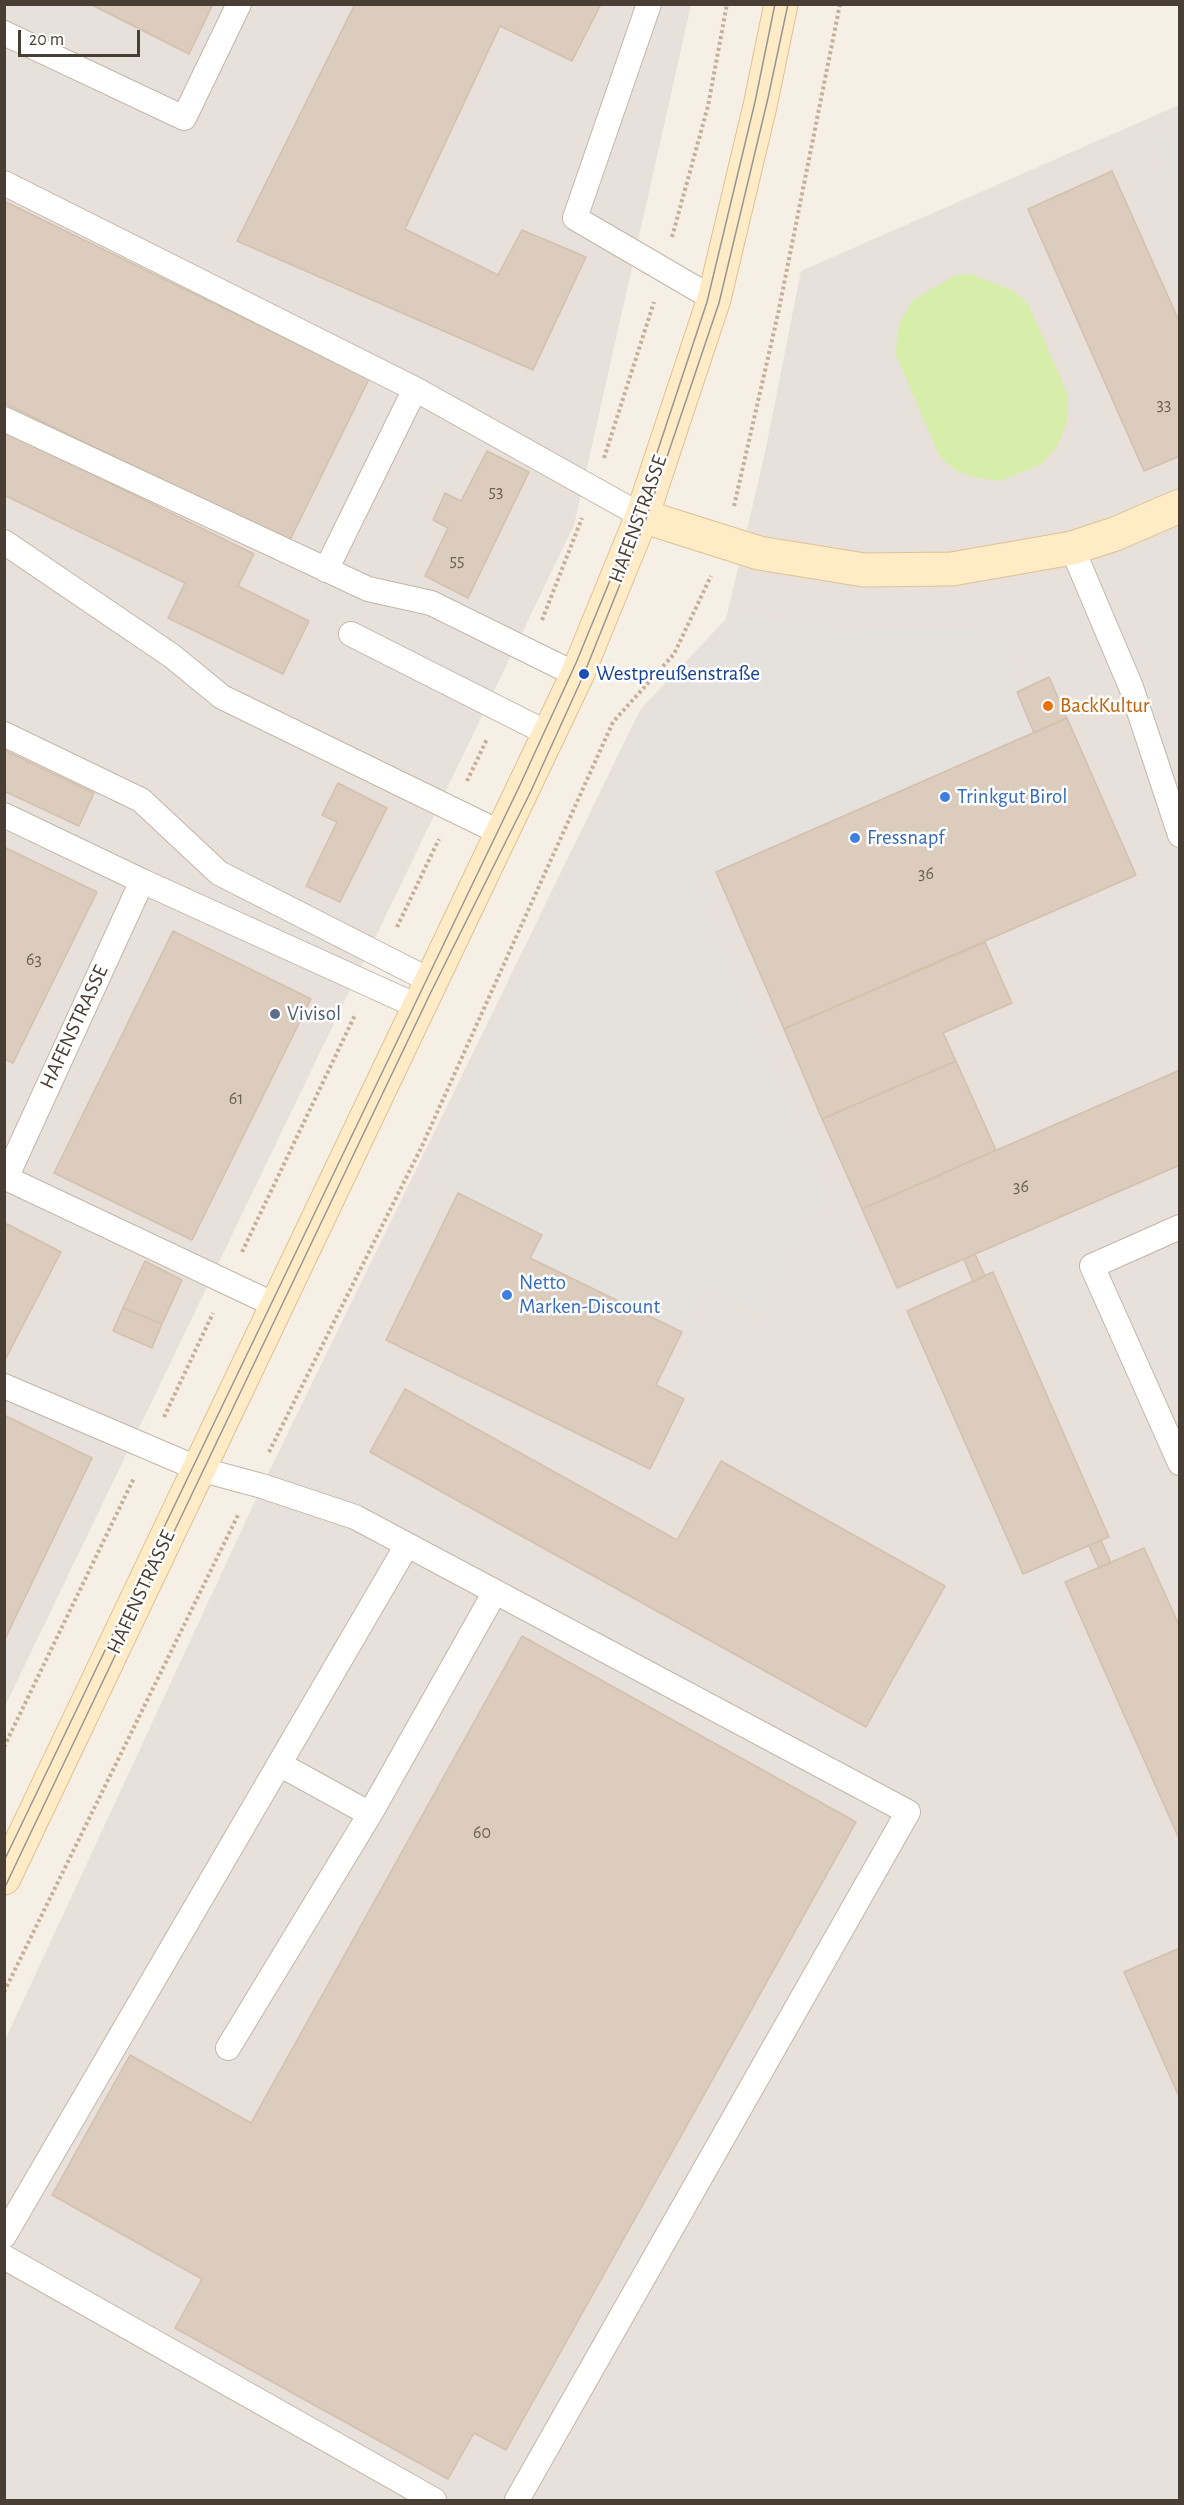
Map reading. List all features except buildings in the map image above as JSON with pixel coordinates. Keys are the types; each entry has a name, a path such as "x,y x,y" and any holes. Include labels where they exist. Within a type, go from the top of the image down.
{"street":[{"name":"HAFENSTRASSE","path":"4,1878 577,675 642,516 714,299 760,106 781,4"},
{"path":"642,516 759,553 864,570 952,569 1072,548 1115,534 1179,506"}],"lane":[{"path":"4,33 184,118 239,4"},
{"path":"649,4 575,218 714,299"},
{"path":"4,183 415,389 642,516"},
{"path":"326,570 415,389"},
{"path":"4,419 368,589 431,603 577,675"},
{"path":"4,542 172,656 222,697 503,834"},
{"path":"1072,548 1131,687 1179,835"},
{"path":"351,634 549,734"},
{"path":"4,734 141,800 219,873 383,956 425,994"},
{"path":"4,815 142,881 369,984 425,994"},
{"name":"HAFENSTRASSE","path":"142,881 14,1131 6,1178 277,1306"},
{"path":"1179,1227 1092,1266 1179,1463"},
{"path":"4,1386 199,1469 355,1517 908,1812 517,2500"},
{"path":"4,2236 407,1545"},
{"path":"228,2048 370,1814 495,1592"},
{"path":"279,1764 370,1814"},
{"path":"4,2257 434,2500"}],"path":[{"path":"528,650 553,597 618,420 664,270 708,106 727,4"},
{"path":"4,1992 422,1146 613,722 674,654 726,542 778,314 840,4"},
{"path":"383,956 501,710"},
{"path":"4,1747 228,1283 369,984"}],"shaded area":[{"path":"5,5 691,5 574,525 5,1706"},
{"path":"1179,105 1179,2500 5,2500 5,2040 262,1486 640,710 726,619 765,453 801,271"},
{"path":"1179,126 1179,198 1153,138"},
{"path":"741,616 864,629 955,629 980,625 1006,638 1017,692 1034,733 716,872 697,887 827,1194 767,1318 704,1289 682,1332 530,1258 541,1234 423,1177 646,713 689,660"}],"green space":[{"path":"970,274 1012,290 1028,303 1068,395 1067,422 1058,445 1042,464 1000,481 958,472 939,456 895,353 899,324 913,300 954,276"}],"tram line":[{"path":"4,1861 520,785 576,663 634,522 707,302 755,102 775,4"},
{"path":"4,1889 430,994 531,791 584,674 645,522 719,303 788,4"}],"place":[{"name":"Westpreußenstraße","path":"584,674"},
{"name":"BackKultur","path":"1048,706"},
{"name":"Trinkgut Birol","path":"945,797"},
{"name":"Fressnapf","path":"855,838"},
{"name":"Vivisol","path":"275,1014"},
{"name":"Netto Marken-Discount","path":"507,1295"}]}
